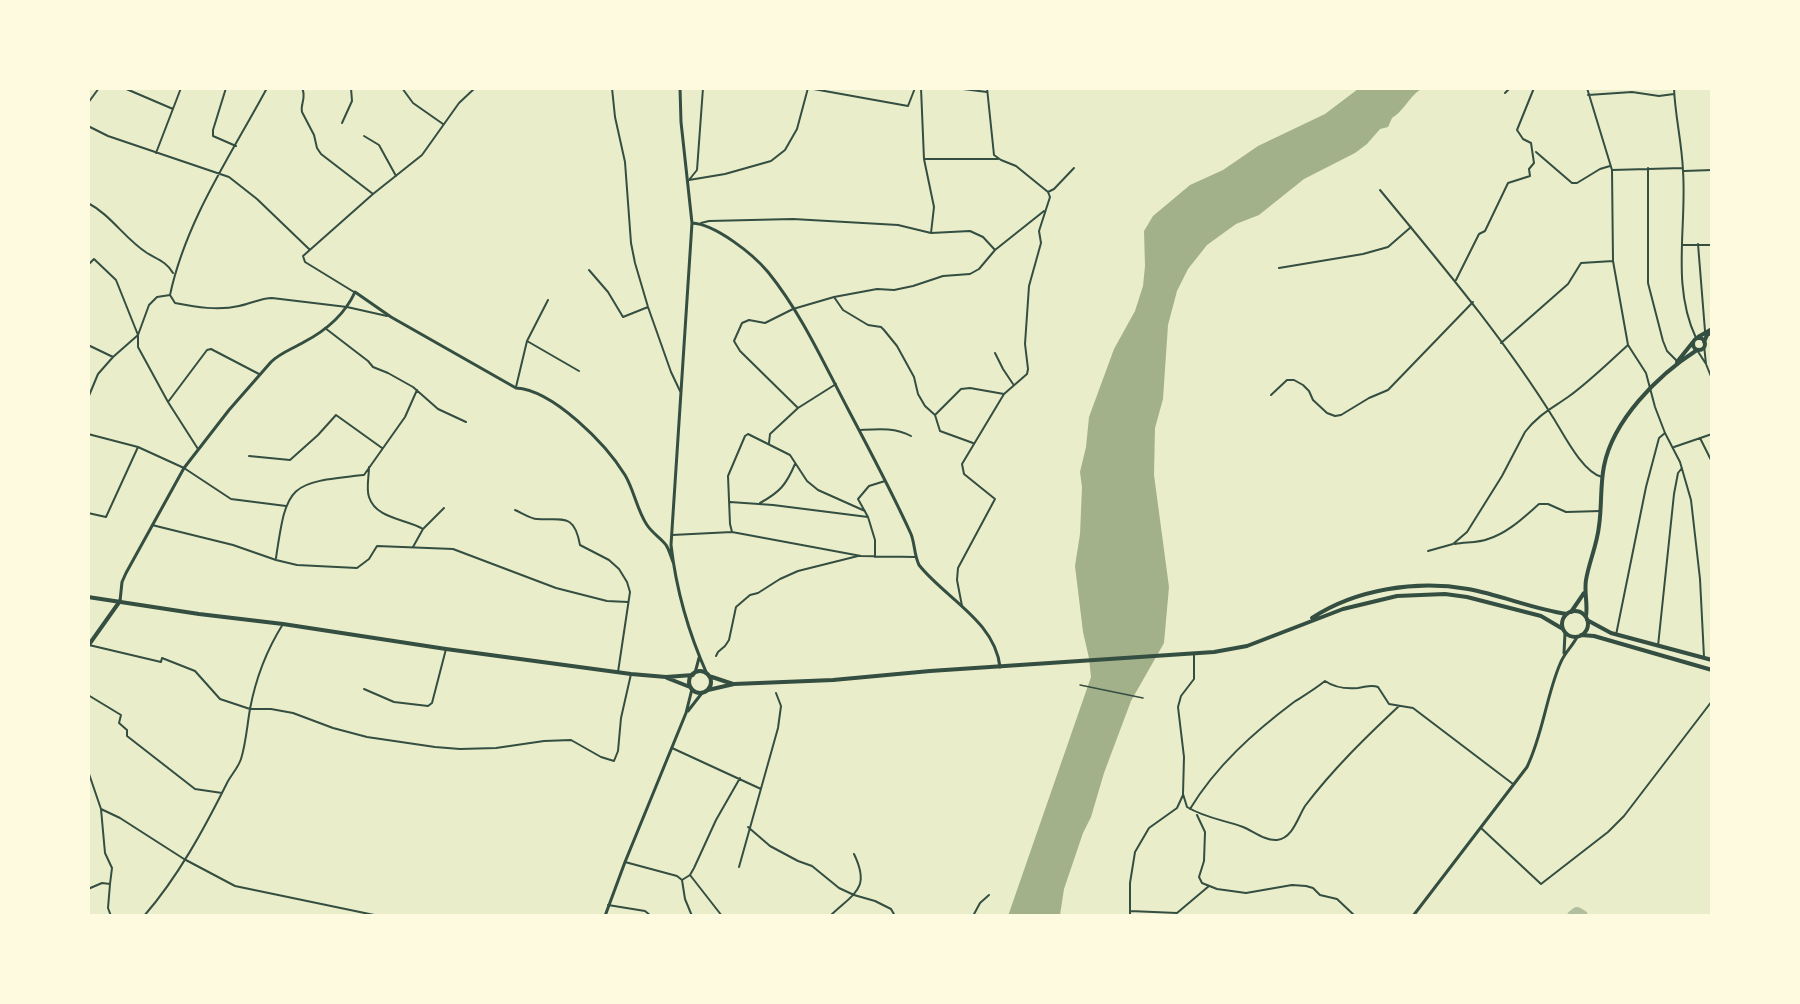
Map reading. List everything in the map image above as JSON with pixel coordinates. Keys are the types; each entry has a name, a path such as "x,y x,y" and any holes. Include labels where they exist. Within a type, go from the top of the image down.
{"main road":[{"path":"1676,363 1701,349 1712,330"},
{"path":"1579,636 1587,628 1586,579 1596,543 1606,457 1631,410 1649,388 1676,363 1696,339 1712,330"},
{"path":"1696,339 1702,338 1704,344"},
{"path":"1696,339 1693,346 1697,350"},
{"path":"1309,621 1334,606 1371,593 1398,587 1468,589 1551,611 1579,612 1616,635 1712,660"},
{"path":"1564,631 1562,621 1585,593"},
{"path":"666,677 702,693 734,684 801,682 1214,652 1246,646 1366,602 1397,596 1445,594 1541,616 1564,631 1579,636 1594,636 1712,670"},
{"path":"88,597 631,674 666,677 701,672 734,684"},
{"path":"89,646 120,601"},
{"path":"691,688 689,682 694,674"},
{"path":"708,675 711,682 708,690"}],"street":[{"path":"88,103 99,88"},
{"path":"124,88 173,109"},
{"path":"156,153 181,88"},
{"path":"226,88 213,136 236,146"},
{"path":"267,88 198,212 174,274 170,295 175,303 207,308 236,307 265,298 347,307 391,317"},
{"path":"302,88 305,97 302,112 314,135 317,148 326,159 373,194"},
{"path":"342,123 352,101 351,88"},
{"path":"402,88 413,103 444,124"},
{"path":"406,93 411,88"},
{"path":"475,88 459,103 422,155 309,249 303,256 305,262 391,317 516,388 529,388 552,401 600,442 625,476 646,524 666,544 699,656 708,675"},
{"path":"612,88 615,117 625,162 631,243 637,274 671,372 681,393"},
{"path":"673,562 671,535 692,223 681,122 680,88"},
{"path":"689,180 697,170 703,88"},
{"path":"689,180 725,174 771,161 785,150 797,129 808,88 908,106 915,88"},
{"path":"921,88 924,159 934,207 931,233"},
{"path":"954,88 987,90 994,155 1016,165 1048,192 1050,197 1039,231 1041,243 1031,275 1028,296 1025,344 1027,374 1004,394 964,460 962,470 964,474 995,499 958,568 957,580 962,606"},
{"path":"1505,93 1510,88"},
{"path":"1455,281 1479,234 1485,231 1508,183 1530,176 1529,169 1534,163 1531,143 1523,139 1517,130 1534,88"},
{"path":"1587,88 1612,168 1613,261 1628,345 1646,373 1665,433 1682,467 1691,501 1703,622 1704,658"},
{"path":"1674,88 1683,170 1681,272 1683,296 1696,339"},
{"path":"1588,95 1632,92 1659,96 1674,94"},
{"path":"88,126 108,136 220,173 246,189 309,249"},
{"path":"364,136 379,145 396,176"},
{"path":"1536,152 1572,183 1577,183 1600,169 1712,170"},
{"path":"924,159 999,159"},
{"path":"1048,192 1074,168"},
{"path":"1648,168 1648,283 1663,341 1676,363"},
{"path":"1380,190 1473,302 1547,409 1577,457 1590,470 1602,477"},
{"path":"88,203 100,209 121,232 139,247 169,265 174,274"},
{"path":"798,408 740,351 734,341 742,323 749,320 765,323 793,309 834,297 877,290 894,290 943,276 970,274 979,269 995,250 1044,211"},
{"path":"701,224 709,221 793,219 898,225 931,233 970,231 983,237 995,250"},
{"path":"692,223 701,224 723,235 762,266 793,309 836,384 885,480 912,538 915,557 924,571 962,606 994,645 999,656 1000,667"},
{"path":"1279,268 1363,254 1388,247 1411,227"},
{"path":"1683,244 1712,245"},
{"path":"1698,244 1705,332"},
{"path":"89,264 94,259 116,280 138,335"},
{"path":"1501,342 1562,290 1581,263 1613,261"},
{"path":"589,270 608,292 623,317 648,307"},
{"path":"120,601 122,582 184,468 198,449 276,356 306,341 325,328 347,307 355,292"},
{"path":"170,295 157,297 150,304 138,335 138,347 168,402 198,449"},
{"path":"834,297 843,310 868,325 885,330 897,346 914,377 918,394 925,406 935,415 940,431 974,443"},
{"path":"516,388 527,341 548,300"},
{"path":"1271,394 1287,380 1294,380 1306,387 1313,400 1327,413 1335,416 1341,415 1369,398 1388,390 1473,302"},
{"path":"325,328 373,367 417,390 438,408 466,422"},
{"path":"88,398 98,374 138,335"},
{"path":"527,341 579,371"},
{"path":"1704,344 1706,364"},
{"path":"88,345 113,357"},
{"path":"1453,544 1463,537 1473,524 1525,432 1533,422 1547,409 1567,397 1628,345"},
{"path":"168,402 207,350 259,374"},
{"path":"1697,350 1712,379"},
{"path":"995,353 1014,384"},
{"path":"769,443 770,434 798,408 836,384"},
{"path":"935,415 961,389 970,388 1004,394"},
{"path":"276,560 281,525 286,507 294,493 302,486 319,480 364,475 405,417 417,390"},
{"path":"249,456 290,460 336,415 382,448"},
{"path":"859,430 878,428 896,430 911,436"},
{"path":"1616,635 1646,486 1659,438 1665,433"},
{"path":"88,434 138,447 184,468 231,499 286,507"},
{"path":"732,532 728,476 745,436 748,434 790,455 804,473 807,481 818,490 865,511"},
{"path":"1674,447 1712,434"},
{"path":"1699,437 1712,462"},
{"path":"88,513 106,518 138,447"},
{"path":"759,504 777,494 787,481 795,464"},
{"path":"369,467 369,497 377,508 393,518 423,529"},
{"path":"1658,646 1674,494 1678,473 1682,467"},
{"path":"875,557 875,540 868,517 858,499 868,486 885,480"},
{"path":"729,502 868,517"},
{"path":"1428,551 1453,544 1487,540 1515,525 1539,504 1548,504 1566,512 1601,511"},
{"path":"413,547 423,529 444,508"},
{"path":"515,510 536,519 554,518 569,522 575,527 580,544 609,560 620,569 630,592 618,672"},
{"path":"152,525 233,545 297,565 357,568 369,559 377,546 453,549 556,588 608,601 628,602"},
{"path":"671,535 732,532 861,556 915,557"},
{"path":"716,656 729,640 736,607 750,595 798,571 861,556"},
{"path":"144,915 164,893 210,818 240,761 260,667 270,644 283,624"},
{"path":"1413,915 1529,762 1564,653 1564,631"},
{"path":"1564,653 1579,636"},
{"path":"89,646 161,662 162,658 195,671 220,699 250,709 271,709 293,713 344,731 435,747 496,748 544,741 571,740 601,757 614,761 618,751 621,718 631,674"},
{"path":"364,688 394,702 428,706 432,703 446,649"},
{"path":"1194,654 1194,679 1181,696 1178,707 1184,757 1183,794 1187,807 1243,827 1266,838 1278,840 1289,834 1303,810 1340,764 1399,706"},
{"path":"694,674 699,656"},
{"path":"1190,809 1209,779 1239,748 1295,702 1325,681 1340,688 1375,686 1379,688 1387,702 1413,708 1514,784"},
{"path":"1080,685 1143,698"},
{"path":"687,713 691,688"},
{"path":"605,915 687,713 702,693"},
{"path":"739,867 781,712 780,701 776,693"},
{"path":"88,695 121,715 119,723 127,730 127,736 195,789 222,793"},
{"path":"1481,828 1542,884 1620,821 1712,701"},
{"path":"672,748 761,789"},
{"path":"88,771 101,808 105,853 112,868 108,908 111,915"},
{"path":"682,880 690,875 716,820 740,778"},
{"path":"1130,915 1132,861 1137,847 1153,824 1177,808 1183,794"},
{"path":"101,808 184,859 235,886 379,915"},
{"path":"1196,812 1205,832 1204,861 1199,879 1202,883 1246,894 1293,885 1306,886 1313,888 1320,895 1337,899 1354,915"},
{"path":"748,827 770,846 812,866 839,888 875,901 891,909 895,915"},
{"path":"830,915 854,895 861,883 861,873 854,854"},
{"path":"625,862 669,873 682,880"},
{"path":"690,875 722,915"},
{"path":"682,880 685,899 692,915"},
{"path":"88,889 102,883 110,884"},
{"path":"1130,911 1177,913 1209,886"},
{"path":"973,915 988,895"},
{"path":"608,905 645,911 651,915"}],"shaded area":[{"path":"1358,89 1421,89 1392,118 1388,127 1380,129 1367,144 1355,153 1304,179 1259,215 1236,224 1207,245 1188,269 1177,291 1168,325 1163,399 1155,428 1154,475 1169,587 1164,643 1131,701 1064,889 1060,915 1008,916 1091,677 1075,566 1080,534 1082,487 1080,472 1086,447 1089,417 1114,349 1135,311 1143,286 1144,231 1153,216 1190,185 1223,170 1258,146 1325,114"}],"taxiway":[{"path":"1573,916 1577,913 1582,916"}]}
